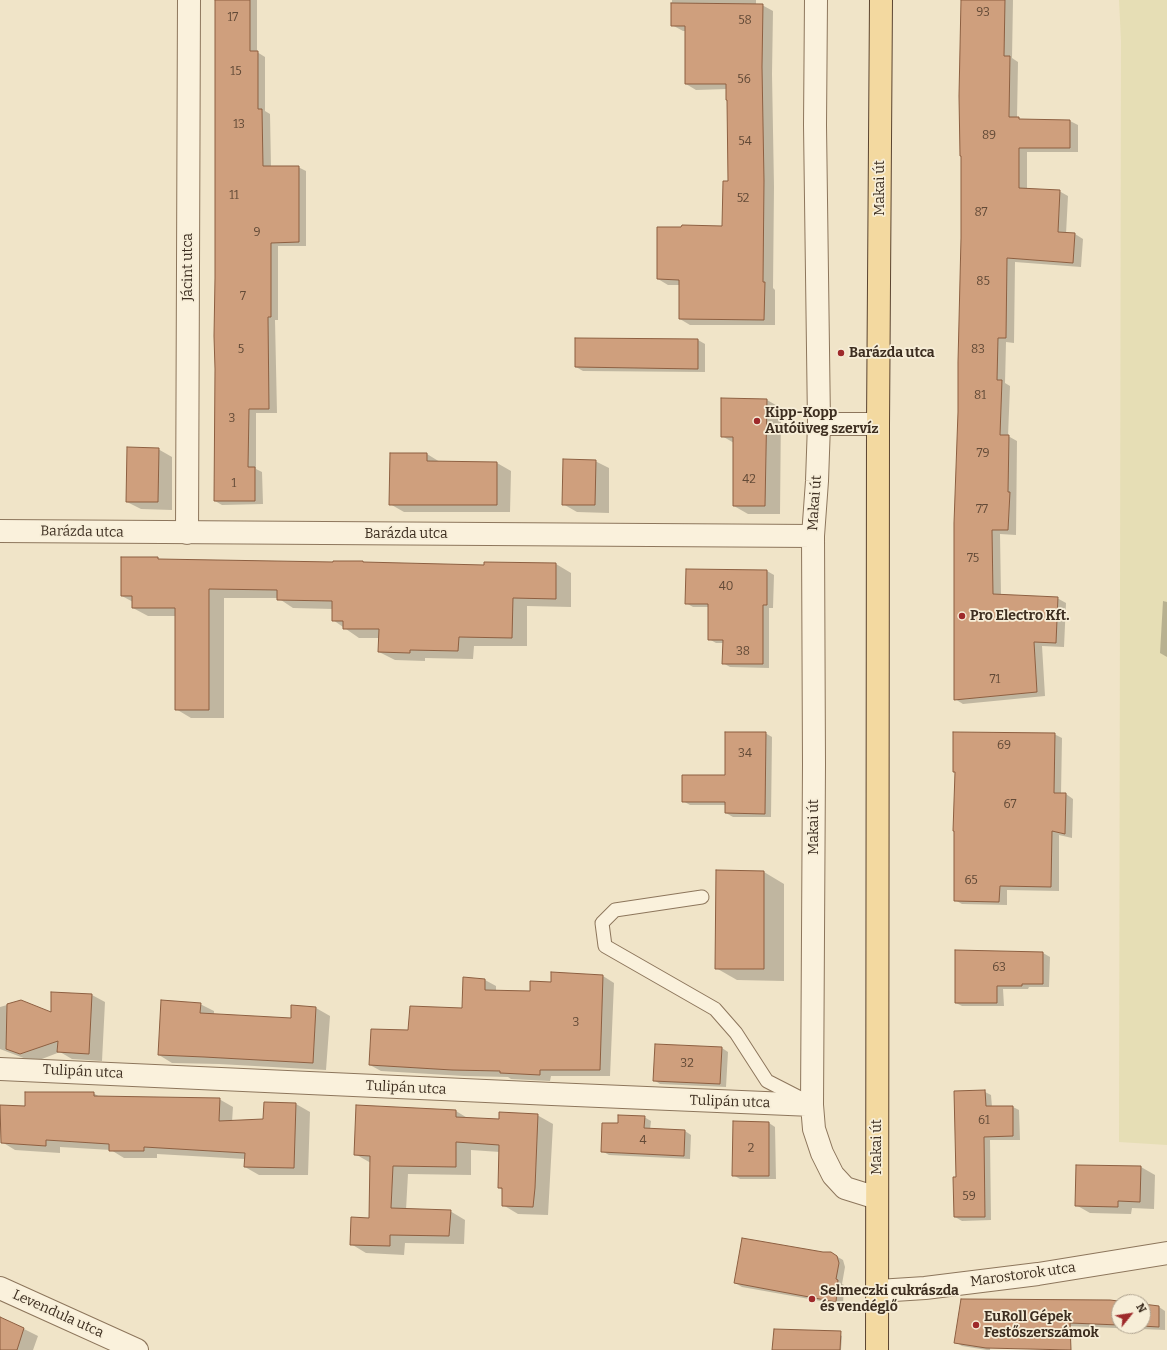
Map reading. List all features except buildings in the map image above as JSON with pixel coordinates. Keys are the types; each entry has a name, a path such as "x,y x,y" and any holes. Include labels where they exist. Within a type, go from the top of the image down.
{"main road":[{"name":"Makai út","path":"878,1350 878,424 881,0"}],"street":[{"name":"Jácint utca","path":"187,533 189,0"},
{"name":"Makai út","path":"816,0 819,424 813,536 814,764 812,1105 814,1129 822,1154 833,1175 845,1188 877,1198"},
{"path":"819,424 878,424"},
{"name":"Barázda utca","path":"0,531 813,536"},
{"name":"Tulipán utca","path":"0,1069 812,1105"},
{"name":"Marostorok utca","path":"878,1291 925,1288 1038,1274 1167,1253"},
{"name":"Levendula utca","path":"0,1288 137,1350"}],"lane":[{"path":"702,897 615,910 602,924 605,946 715,1010 736,1033 767,1081 812,1105"}],"shaded area":[{"path":"1119,0 1167,0 1167,1145 1119,1142 1121,41"}],"place":[{"name":"Barázda utca","path":"841,353"},
{"name":"Kipp-Kopp Autóüveg szervíz","path":"757,421"},
{"name":"Pro Electro Kft.","path":"962,616"},
{"name":"Selmeczki cukrászda és vendéglő","path":"812,1299"},
{"name":"EuRoll Gépek Festőszerszámok","path":"976,1325"}]}
